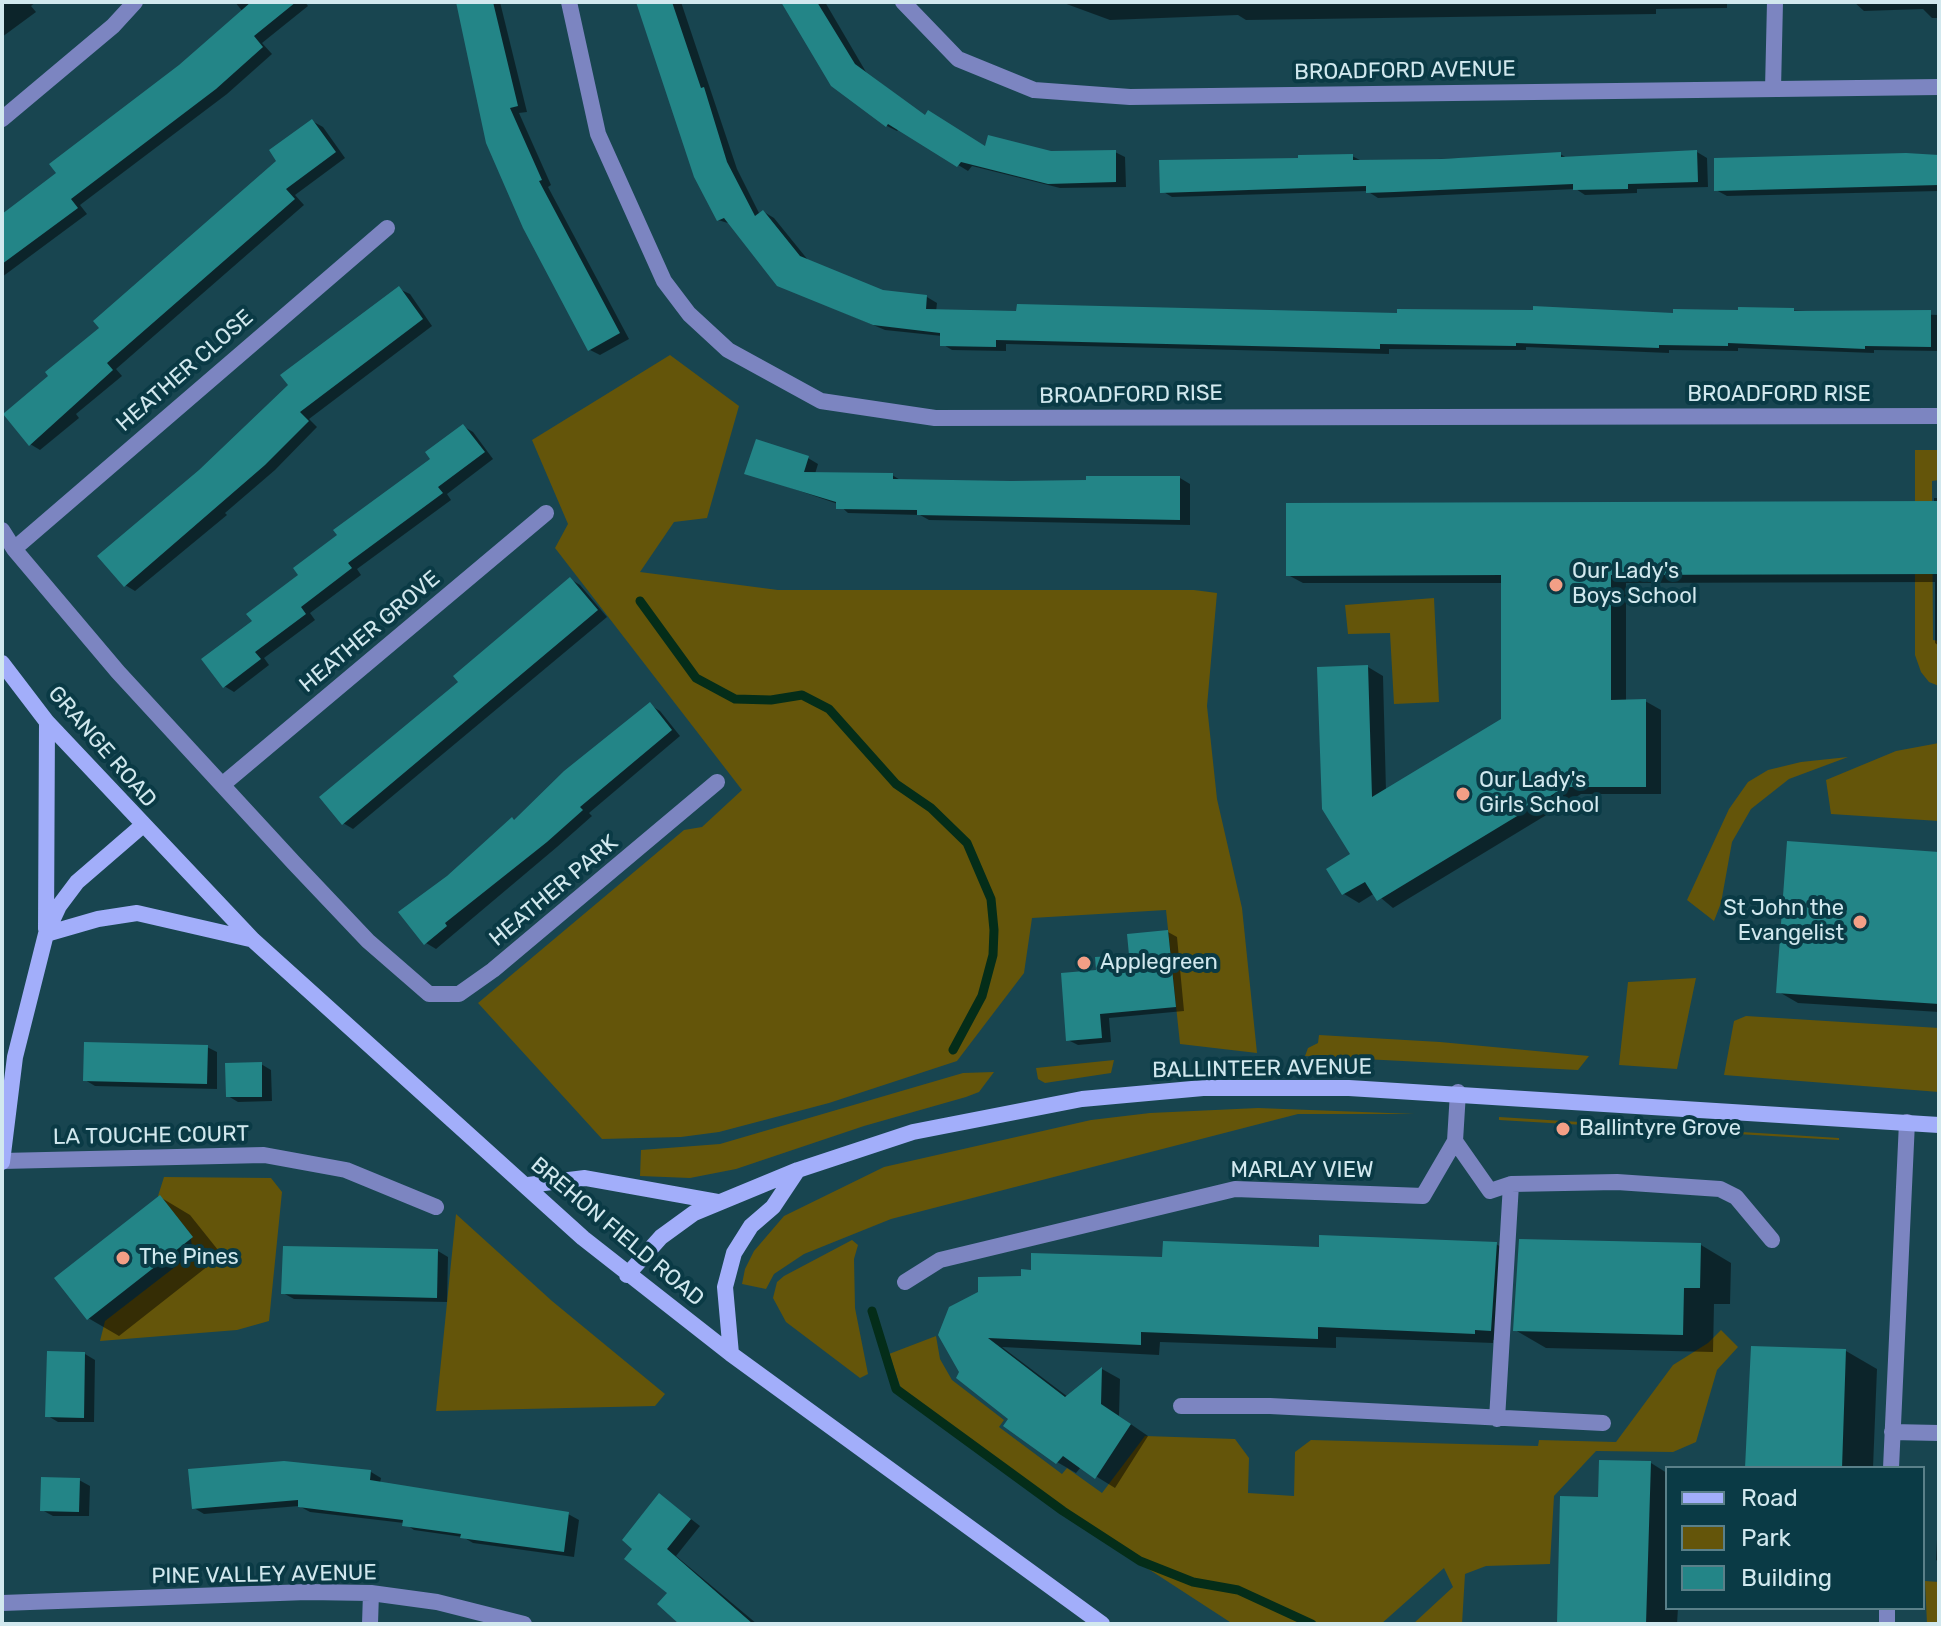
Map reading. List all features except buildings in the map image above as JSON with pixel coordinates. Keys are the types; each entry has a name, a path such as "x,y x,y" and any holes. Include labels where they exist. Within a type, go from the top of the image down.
{"main road":[{"name":"GRANGE ROAD","path":"2,663 47,722 143,825 77,882 59,906 46,934 15,1057 2,1162"},
{"path":"47,722 46,934 98,919 137,913 253,940"},
{"name":"BREHON FIELD ROAD","path":"143,825 253,940 627,1275 1102,1624"},
{"name":"BALLINTEER AVENUE","path":"627,1275 669,1229 694,1213 798,1170 913,1132 1082,1099 1262,1086 1458,1092 1939,1125"},
{"path":"731,1354 725,1287 734,1253 751,1226 773,1207 798,1170"},
{"path":"528,1185 585,1178 719,1202"}],"street":[{"path":"2,119 113,26 135,2"},
{"name":"BROADFORD RISE","path":"569,2 598,134 664,281 689,314 728,350 821,401 935,418 1939,416"},
{"name":"BROADFORD AVENUE","path":"903,2 958,59 1034,90 1130,97 1939,87"},
{"path":"1773,89 1775,2"},
{"name":"HEATHER CLOSE","path":"14,549 387,228"},
{"name":"HEATHER GROVE","path":"222,785 546,513"},
{"name":"HEATHER PARK","path":"2,530 14,549 118,672 368,941 429,994 459,994 525,944 717,782"},
{"path":"1458,1092 1455,1141 1490,1191 1511,1184 1617,1182 1720,1189 1736,1197 1772,1240"},
{"path":"1891,1466 1907,1122"},
{"name":"MARLAY VIEW","path":"905,1282 940,1260 1235,1189 1423,1196 1455,1141"},
{"name":"LA TOUCHE COURT","path":"2,1162 264,1155 346,1170 436,1207"},
{"path":"1497,1419 1511,1184"},
{"path":"1181,1406 1270,1406 1603,1423"},
{"path":"1892,1432 1939,1433"},
{"path":"370,1624 371,1593"},
{"name":"PINE VALLEY AVENUE","path":"2,1603 371,1593 437,1602 524,1624"}],"green space":[{"path":"670,355 739,406 707,518 674,522 640,572 778,590 1194,590 1217,593 1207,706 1217,799 1242,908 1257,1053 1180,1044 1166,910 1032,918 1024,973 957,1061 829,1103 719,1132 681,1137 602,1139 478,1003 684,830 702,827 742,790 555,548 568,524 532,440"},
{"path":"1915,450 1939,450 1939,480 1932,481 1933,640 1939,641 1939,686 1929,682 1921,672 1915,655"},
{"path":"1434,598 1439,702 1394,704 1390,633 1348,634 1345,605"},
{"path":"1939,743 1939,821 1831,814 1826,780 1896,751"},
{"path":"1848,757 1789,779 1751,809 1732,842 1721,903 1714,921 1687,900 1729,809 1748,782 1768,770 1801,762"},
{"path":"1696,978 1677,1069 1619,1065 1628,982"},
{"path":"1746,1016 1939,1028 1939,1092 1724,1075 1734,1021"},
{"path":"1319,1035 1440,1042 1589,1056 1578,1070 1305,1056 1308,1048 1318,1043"},
{"path":"1114,1060 1111,1073 1045,1083 1038,1079 1036,1068"},
{"path":"994,1072 979,1092 966,1097 864,1126 736,1169 690,1178 640,1176 641,1150 720,1144 963,1073"},
{"path":"1258,1108 1415,1114 1298,1114 891,1219 804,1254 774,1274 766,1289 742,1284 754,1251 784,1216 884,1167 1091,1120 1150,1113"},
{"path":"1499,1117 1839,1138 1839,1140 1499,1120"},
{"path":"164,1177 271,1178 282,1192 269,1321 237,1330 100,1341 105,1321 193,1253 190,1233 158,1196"},
{"path":"456,1214 552,1301 665,1394 655,1406 436,1411"},
{"path":"852,1240 858,1245 854,1259 855,1308 868,1374 860,1378 786,1322 773,1298 777,1282 784,1276"},
{"path":"1721,1330 1738,1347 1717,1370 1696,1442 1673,1452 1596,1451 1554,1496 1550,1564 1486,1566 1465,1574 1462,1624 1413,1624 1453,1587 1444,1568 1381,1624 1233,1624 1073,1520 904,1397 889,1354 936,1336 940,1359 952,1380 1004,1420 999,1427 1062,1474 1067,1468 1102,1493 1145,1436 1235,1439 1249,1458 1248,1493 1294,1496 1295,1452 1311,1440 1538,1446 1539,1440 1616,1442 1673,1365 1708,1343"},
{"path":"1925,1581 1939,1582 1939,1624 1927,1624"}],"waterway":[{"path":"640,601 696,678 735,699 771,700 802,695 829,709 896,784 931,808 967,843 991,899 993,955 982,996 953,1050"},
{"path":"872,1311 896,1389 1063,1511 1140,1561 1193,1582 1238,1590 1312,1624"}],"place":[{"name":"Our Lady's Boys School","path":"1556,585"},
{"name":"Our Lady's Girls School","path":"1463,794"},
{"name":"St John the Evangelist","path":"1860,922"},
{"name":"Applegreen","path":"1084,963"},
{"name":"Ballintyre Grove","path":"1563,1129"},
{"name":"The Pines","path":"123,1258"}]}
